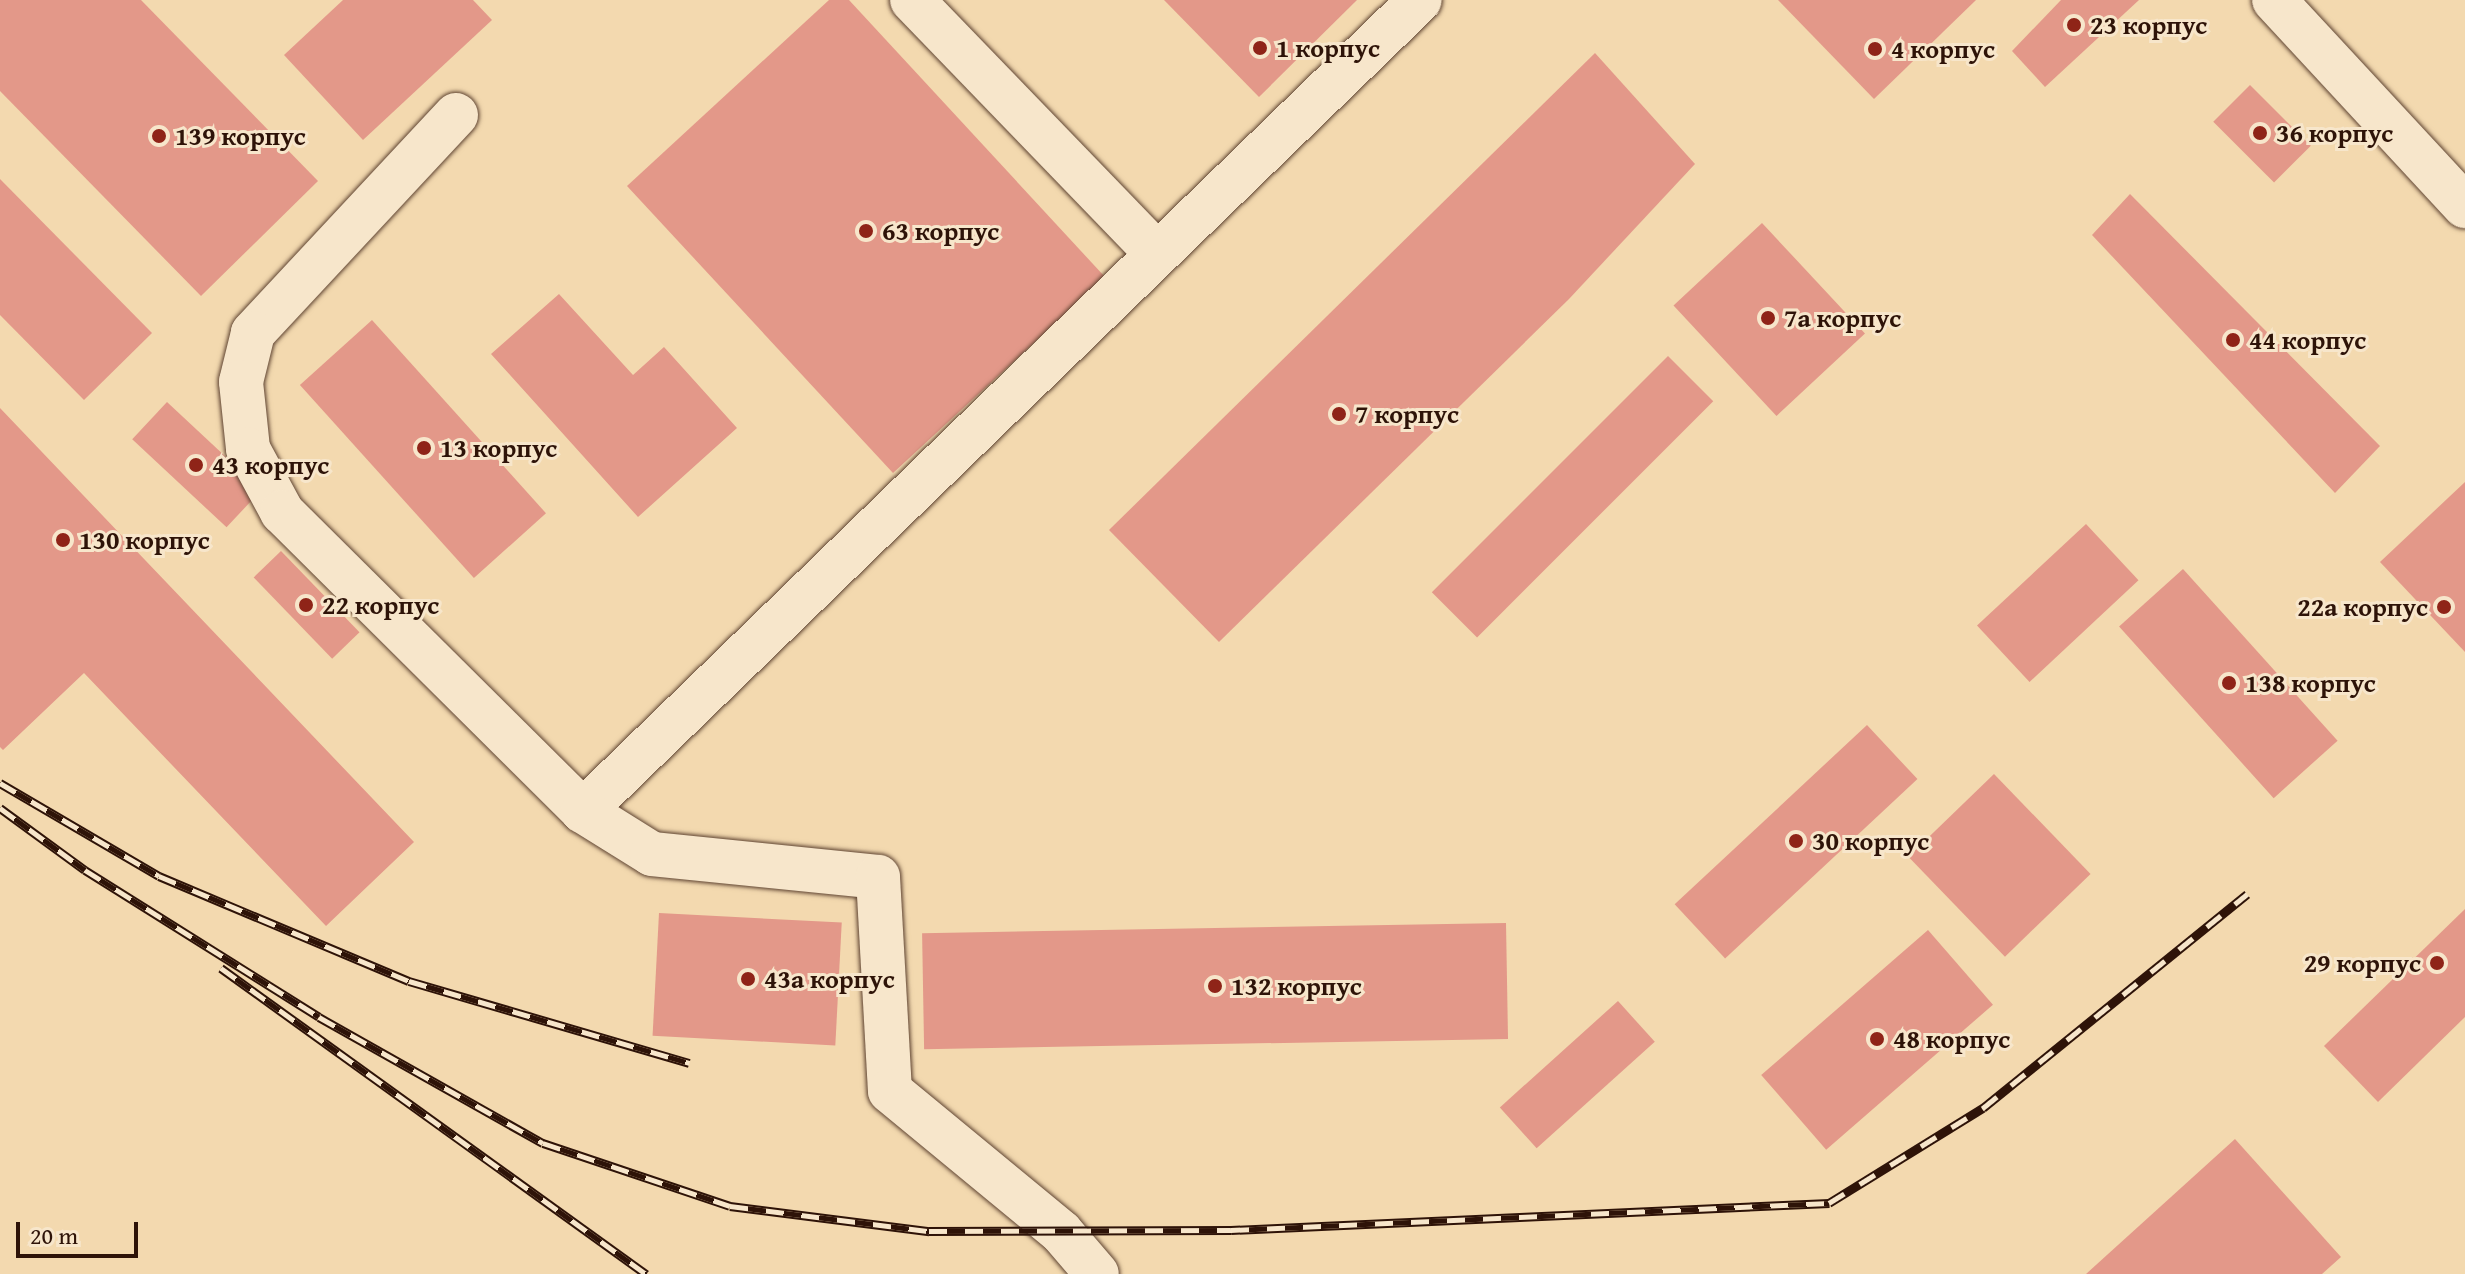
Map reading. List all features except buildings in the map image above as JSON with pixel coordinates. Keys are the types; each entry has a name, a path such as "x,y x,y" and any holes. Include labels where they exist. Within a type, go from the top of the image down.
{"lane":[{"path":"912,0 1157,254"},
{"path":"583,811 1420,0"},
{"path":"2274,0 2465,206"},
{"path":"456,115 253,333 241,382 248,449 282,512 583,811 652,854 878,877 890,1091 1061,1232 1097,1274"}],"railway":[{"path":"0,783 159,876 409,981 689,1063"},
{"path":"0,808 85,870 319,1017 543,1143 730,1206 929,1231 1231,1230 1829,1203 1983,1108 2247,894"},
{"path":"221,968 646,1274"}],"place":[{"name":"23 корпус","path":"2074,25"},
{"name":"1 корпус","path":"1260,48"},
{"name":"4 корпус","path":"1875,49"},
{"name":"36 корпус","path":"2260,133"},
{"name":"139 корпус","path":"159,136"},
{"name":"63 корпус","path":"866,231"},
{"name":"7а корпус","path":"1768,318"},
{"name":"44 корпус","path":"2233,340"},
{"name":"7 корпус","path":"1339,414"},
{"name":"13 корпус","path":"424,448"},
{"name":"43 корпус","path":"196,465"},
{"name":"130 корпус","path":"63,540"},
{"name":"22 корпус","path":"306,605"},
{"name":"22а корпус","path":"2444,607"},
{"name":"138 корпус","path":"2229,683"},
{"name":"30 корпус","path":"1796,841"},
{"name":"29 корпус","path":"2437,963"},
{"name":"43а корпус","path":"748,979"},
{"name":"132 корпус","path":"1215,986"},
{"name":"48 корпус","path":"1877,1039"}]}
